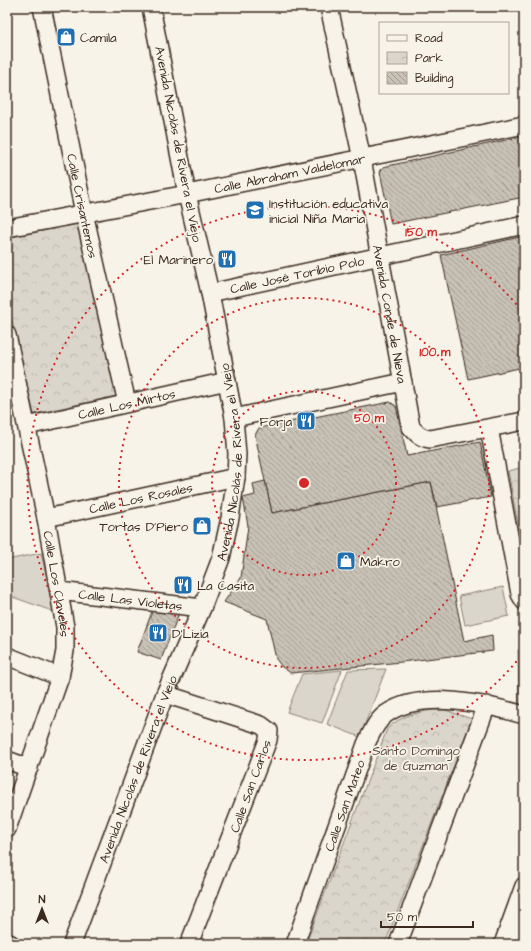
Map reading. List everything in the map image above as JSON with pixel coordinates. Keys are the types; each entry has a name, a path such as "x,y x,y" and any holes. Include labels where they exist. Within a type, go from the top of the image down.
{"street":[{"name":"Calle Crisantemos","path":"42,7 84,213 127,403"},
{"name":"Avenida Nicolás de Rivera el Viejo","path":"72,944 165,694 202,608 221,558 230,518 236,477 237,454 234,418 210,293 187,194 151,7"},
{"name":"Avenida Conde de Nieva","path":"329,7 362,159 410,422 418,435 424,438 489,428"},
{"name":"Calle Abraham Valdelomar","path":"7,228 187,194 524,125"},
{"name":"Calle José Toribio Polo","path":"210,293 524,225"},
{"name":"Calle Los Claveles","path":"7,335 46,518 65,627 65,651 60,676 7,828"},
{"name":"Calle Los Mirtos","path":"26,426 227,381"},
{"path":"234,418 403,382"},
{"path":"524,421 489,428 520,594 524,600"},
{"name":"Calle Los Rosales","path":"46,518 236,477"},
{"name":"Calle Las Violetas","path":"59,591 202,608"},
{"path":"7,656 60,676"},
{"name":"Calle San Carlos","path":"165,694 261,725 269,730 268,740 189,944"},
{"name":"Calle San Mateo","path":"295,944 366,744 379,721 386,714 408,703 420,701 459,702 487,705 524,715"},
{"path":"398,944 487,705"},
{"path":"7,760 29,768"},
{"path":"502,944 524,886"},
{"path":"517,944 524,927"},
{"path":"7,942 11,944"}],"green space":[{"path":"78,224 116,396 34,414 7,299 7,238"},
{"path":"524,467 524,529 519,530 508,471"},
{"path":"41,553 55,612 7,595 7,560"},
{"path":"503,587 509,616 465,625 459,596"},
{"path":"518,650 524,650 524,706 519,704"},
{"path":"386,669 360,737 327,724 348,670"},
{"path":"342,670 322,723 287,712 302,674"},
{"name":"Santo Domingo de Guzman","path":"432,710 445,710 472,719 385,944 325,944 308,938 387,729 402,718"}],"building":[{"path":"524,136 524,197 391,224 380,172 383,167"},
{"path":"524,236 524,367 468,379 441,255"},
{"path":"390,402 396,406 407,456 480,442 491,497 437,507 431,482 272,513 255,435 259,428"},
{"name":"Makro","path":"265,481 272,513 431,482 464,641 492,635 493,651 291,673 282,667 276,659 267,619 224,602 241,578 248,526 243,498 255,495 253,484"},
{"name":"D'Lizia","path":"153,609 179,613 161,660 137,652"}],"place":[{"name":"Camila","path":"66,37"},
{"name":"Institución educativa inicial Niña Maria","path":"255,210"},
{"name":"El Marinero","path":"227,259"},
{"name":"Forja","path":"306,421"},
{"name":"Tortas D'Piero","path":"202,526"},
{"name":"Makro","path":"346,561"},
{"name":"La Casita","path":"183,585"},
{"name":"D'Lizia","path":"158,633"}]}
